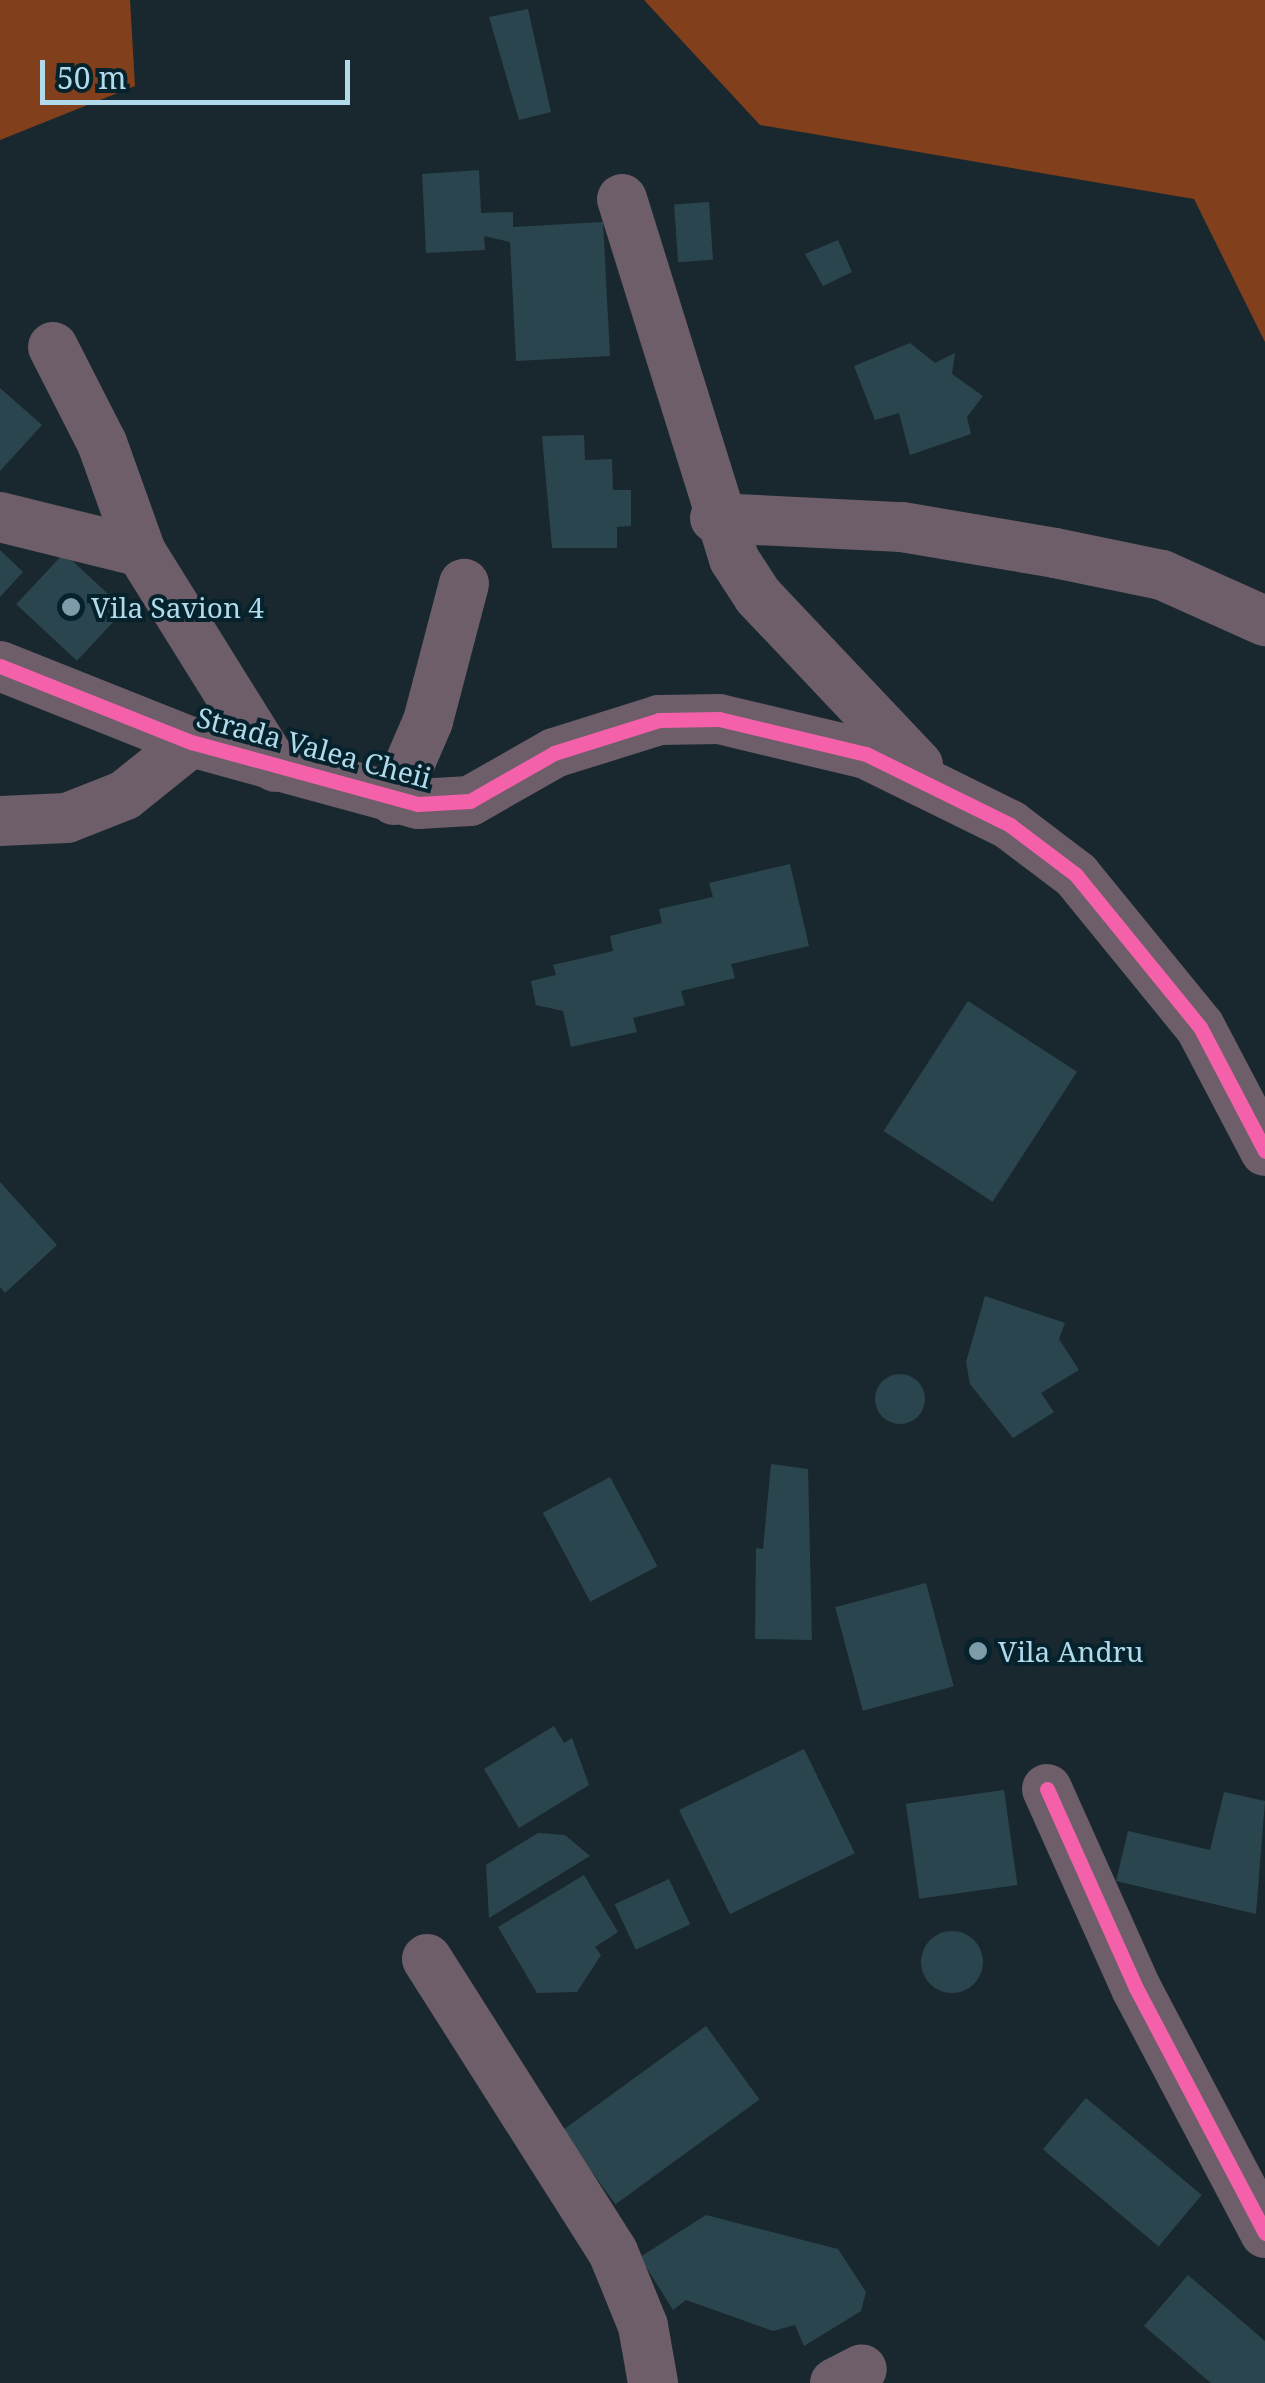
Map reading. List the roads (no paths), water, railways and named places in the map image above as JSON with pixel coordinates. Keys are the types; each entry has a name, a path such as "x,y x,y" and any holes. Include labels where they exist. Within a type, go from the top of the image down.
{"street":[{"path":"622,198 715,518 758,596 941,788"},
{"path":"53,347 102,443 140,552 275,767"},
{"path":"0,517 140,552"},
{"path":"715,518 902,526 1055,553 1162,575 1265,621"},
{"path":"394,800 428,721 464,584"},
{"name":"Strada Valea Cheii","path":"0,666 190,742 394,800 470,801 554,753 689,719 793,732 941,788 1076,876 1143,948 1200,1027 1265,1151"},
{"path":"0,821 67,818 125,795 190,742"},
{"path":"1047,1789 1259,2208"},
{"path":"427,1959 613,2252 643,2326 653,2383"}],"place":[{"name":"Vila Savion 4","path":"71,607"},
{"name":"Vila Andru","path":"978,1651"}]}
